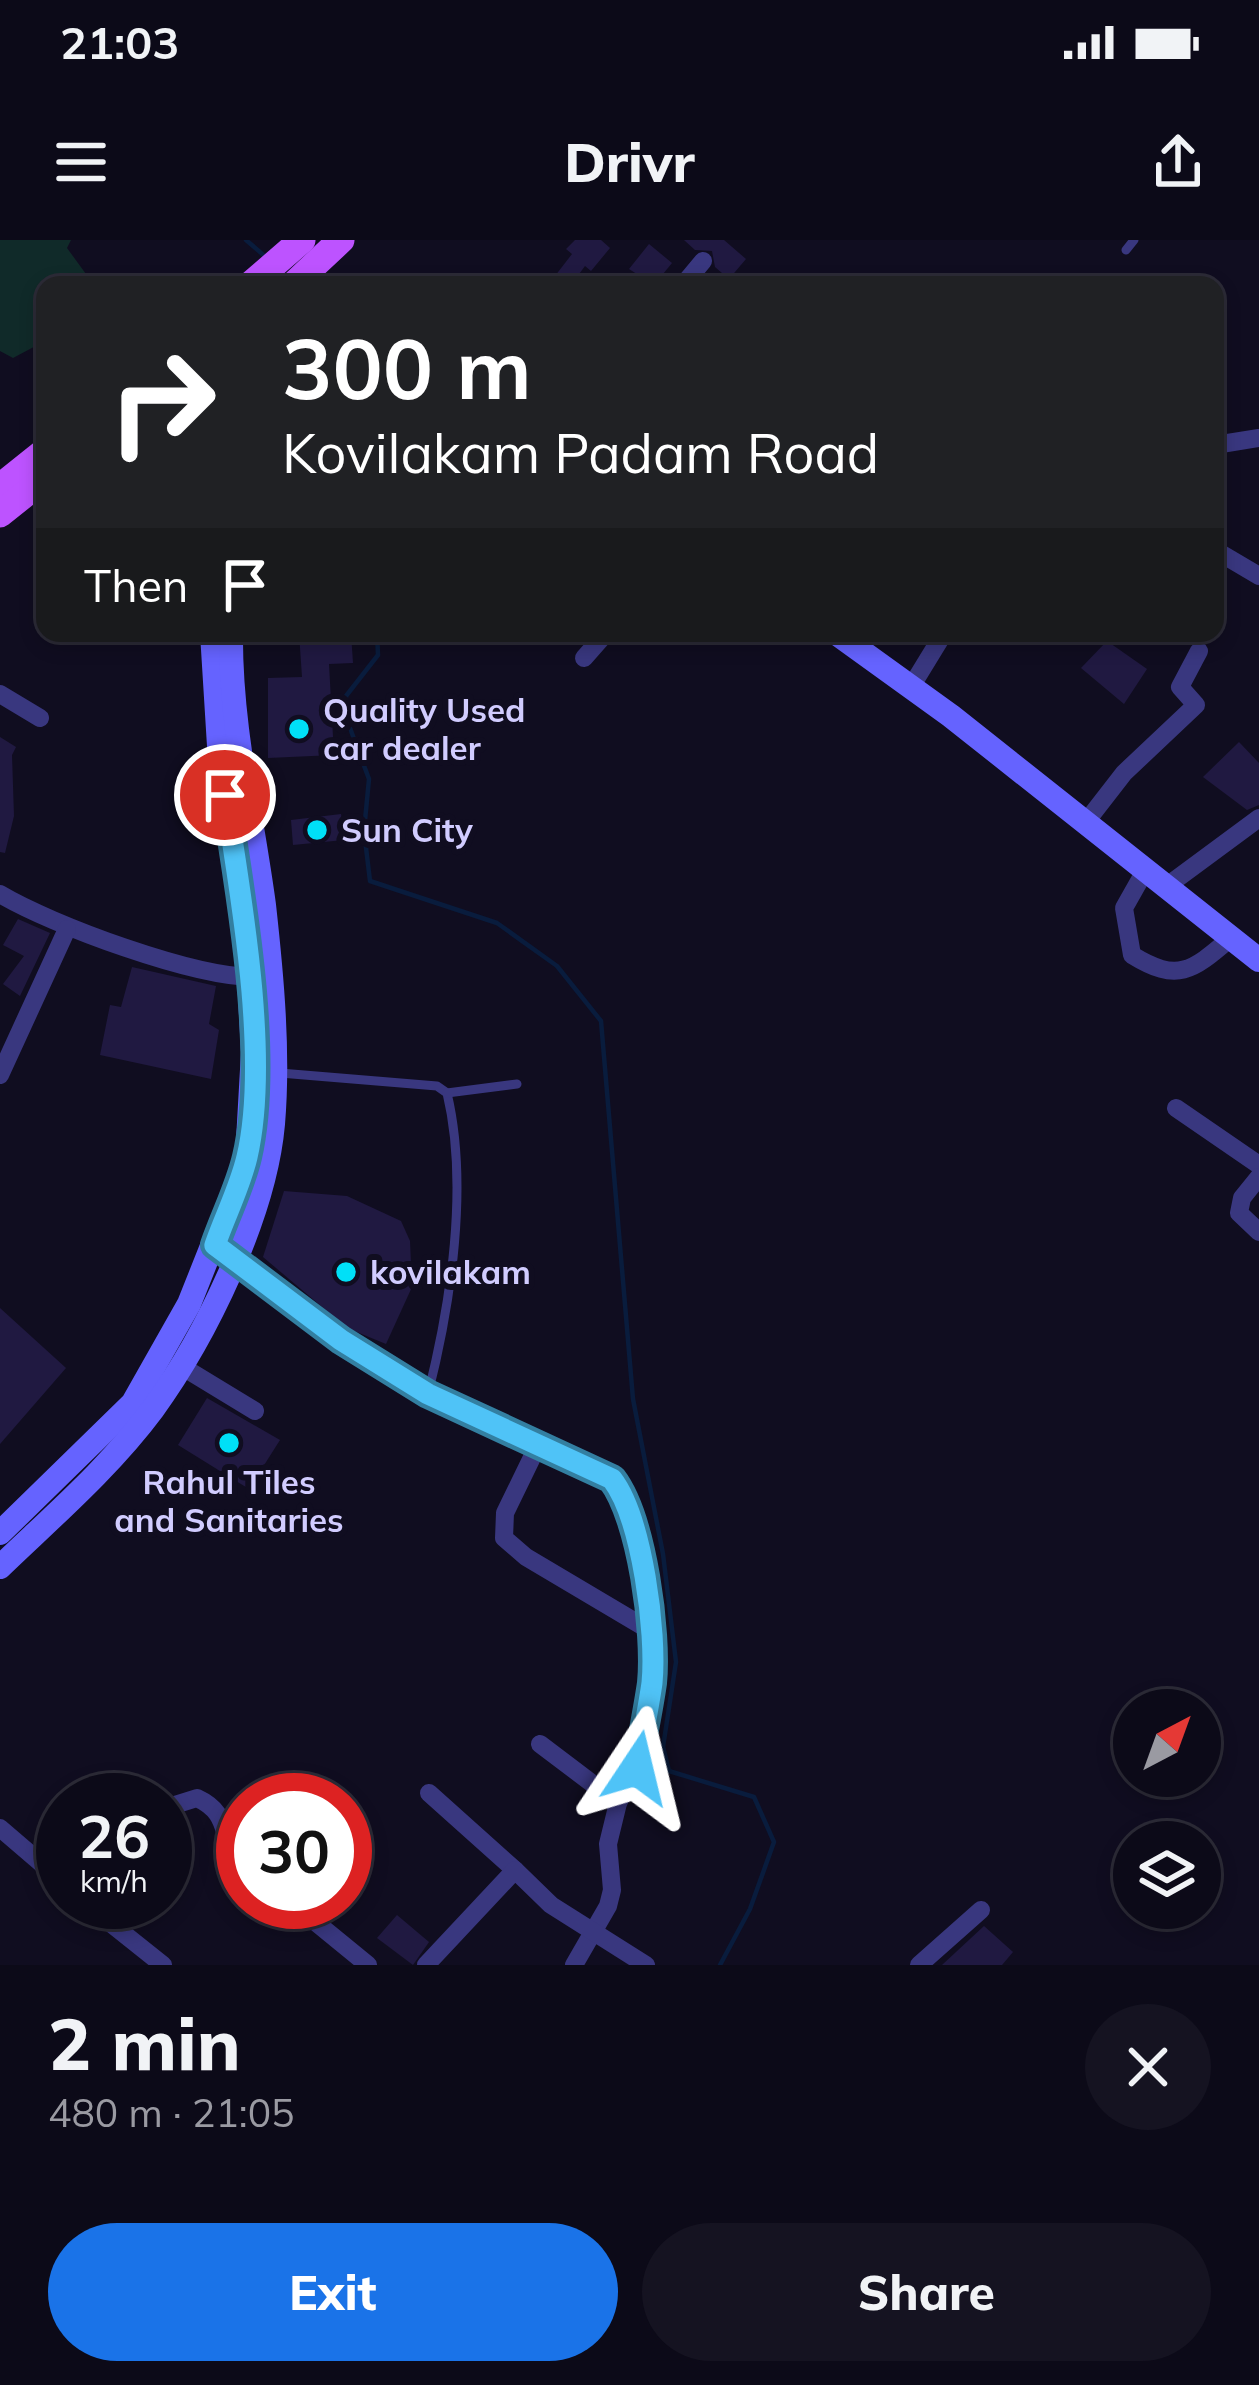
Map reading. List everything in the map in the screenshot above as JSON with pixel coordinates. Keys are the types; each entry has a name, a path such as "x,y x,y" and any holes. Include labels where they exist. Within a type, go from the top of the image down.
{"main road":[{"path":"296,270 341,240"},
{"path":"0,487 36,458"},
{"path":"0,514 36,485"},
{"path":"0,1533 133,1402 261,1184 272,1129 275,1072 220,762 213,642"},
{"path":"0,1567 151,1412 181,1366 224,1251 247,1158 259,976 231,642"},
{"path":"848,642 1259,960"}],"street":[{"path":"690,276 703,261"},
{"path":"1224,444 1259,438"},
{"path":"1224,555 1259,576"},
{"path":"584,658 598,642"},
{"path":"911,687 938,642"},
{"path":"1086,822 1124,773 1196,705 1180,687 1199,651"},
{"path":"0,694 40,718"},
{"path":"1167,886 1259,818"},
{"path":"1146,869 1124,908 1132,955 1158,971 1179,972 1200,964 1232,937"},
{"path":"0,918 7,898 67,929 259,976"},
{"path":"0,1075 67,929"},
{"path":"1176,1108 1259,1166"},
{"path":"1259,1177 1242,1198 1239,1213 1259,1232"},
{"path":"224,1251 341,1340 428,1394 595,1468 625,1496 646,1592 652,1678 637,1768 618,1803 608,1844 612,1890 574,1965"},
{"path":"181,1366 255,1411"},
{"path":"539,1443 505,1513 504,1538 526,1557 649,1630"},
{"path":"541,1744 618,1803"},
{"path":"429,1793 551,1905 646,1965"},
{"path":"0,1828 36,1859"},
{"path":"426,1965 515,1870"},
{"path":"919,1965 981,1910"},
{"path":"118,1929 163,1965"},
{"path":"324,1929 368,1965"}],"lane":[{"path":"275,1072 437,1086 447,1093 517,1084"},
{"path":"428,1394 450,1306 454,1245 447,1093"}],"green space":[{"path":"0,240 71,240 67,248 87,276 36,276 36,346 13,358 0,351"}],"building":[{"path":"575,240 601,240 610,248 591,271 585,266 578,276 555,276 572,254 566,249"},
{"path":"684,240 724,240 746,259 732,276 726,276 715,267 712,251 695,250"},
{"path":"649,244 672,263 661,276 640,276 629,269"},
{"name":"Quality Used car dealer","path":"300,642 352,642 353,663 329,664 334,755 268,758 268,678 302,677"},
{"path":"1108,642 1147,669 1124,704 1081,668"},
{"path":"0,737 16,747 12,755 14,816 5,853 0,852"},
{"path":"1239,742 1259,763 1259,805 1247,810 1203,777"},
{"name":"Sun City","path":"341,814 344,840 293,845 291,820"},
{"path":"18,919 50,933 20,996 3,984 24,956 3,945"},
{"path":"132,967 216,986 209,1024 219,1030 211,1079 100,1055 110,1005 121,1007"},
{"name":"kovilakam","path":"284,1191 347,1196 401,1221 410,1241 412,1287 386,1344 347,1328 263,1257"},
{"path":"0,1308 66,1368 0,1444"},
{"name":"Rahul Tiles and Sanitaries","path":"207,1398 280,1440 249,1489 178,1445"},
{"path":"397,1915 429,1942 413,1965 377,1938"},
{"path":"984,1926 1013,1952 1002,1965 942,1965"}],"waterway":[{"path":"246,240 267,258"},
{"path":"377,642 378,655 346,696 347,720 369,779 364,831 370,881 497,923 557,966 601,1021 633,1399 663,1554 676,1662 663,1747 669,1771 754,1797 774,1842 750,1909 720,1965"}],"place":[{"name":"Quality Used car dealer","path":"299,729"},
{"name":"Sun City","path":"317,830"},
{"name":"kovilakam","path":"346,1272"},
{"name":"Rahul Tiles and Sanitaries","path":"229,1443"}],"route":[{"path":"225,795 247,942 253,1110 247,1158 215,1245 341,1340 428,1394 612,1479 625,1496 646,1592 652,1678 637,1768"}]}
